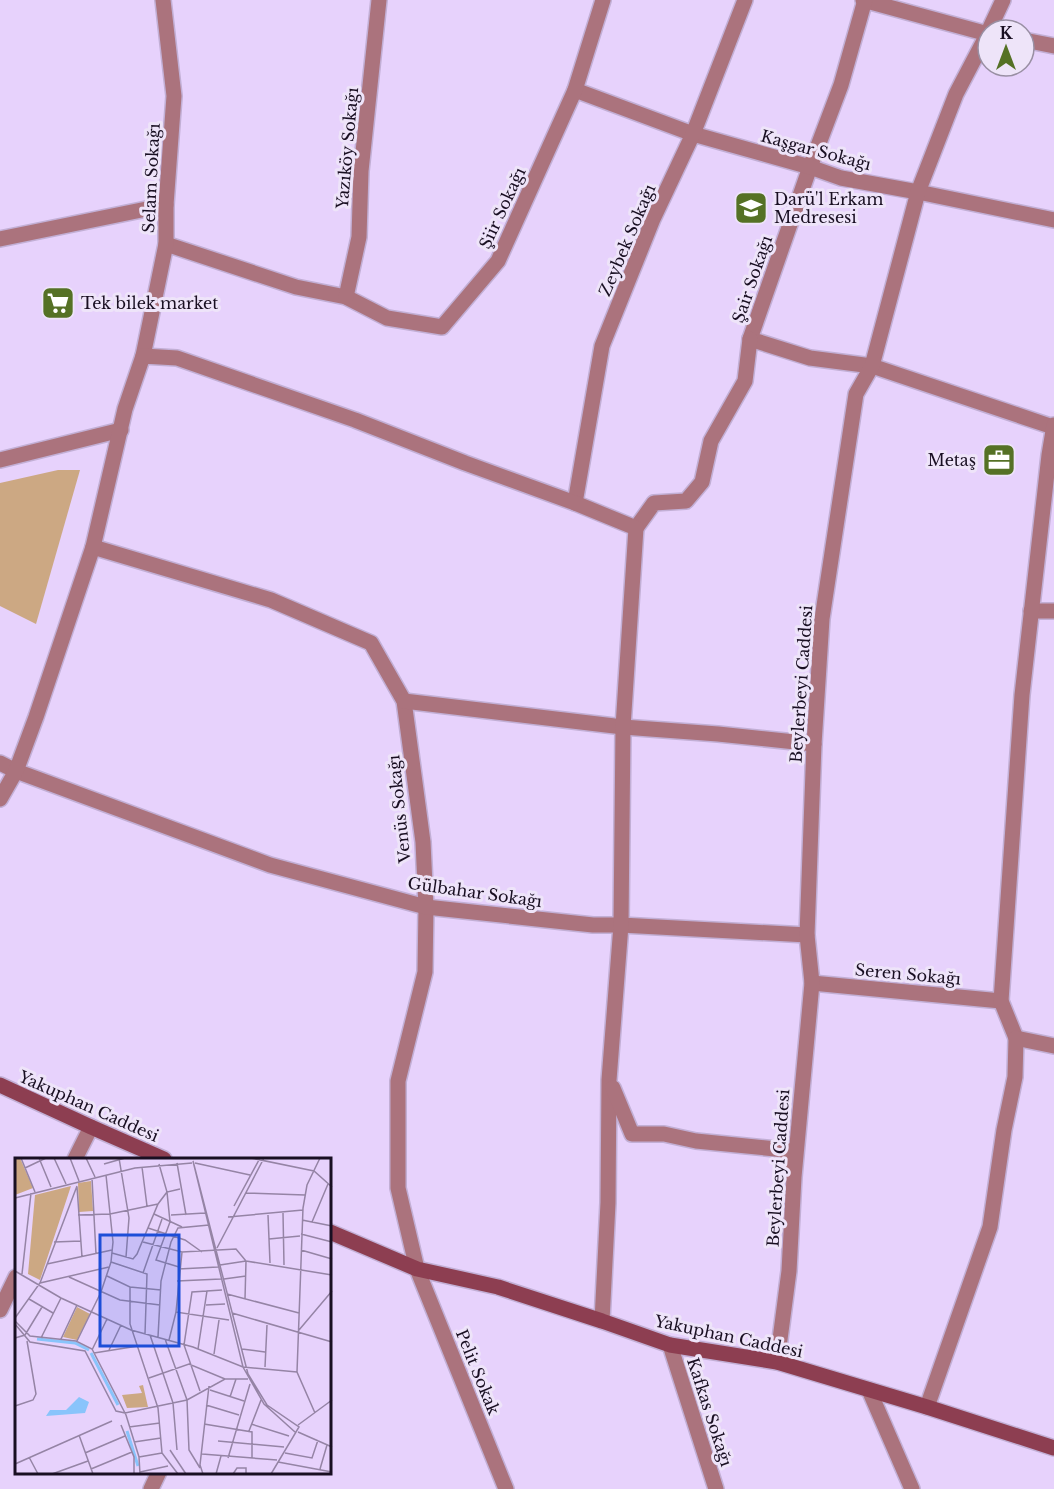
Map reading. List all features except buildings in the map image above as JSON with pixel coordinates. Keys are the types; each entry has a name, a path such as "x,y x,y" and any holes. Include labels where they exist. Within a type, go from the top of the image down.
{"street":[{"name":"Selam Sokağı","path":"0,800 16,771 36,717 93,548 125,409 143,356 166,244 166,206 174,96 163,0"},
{"name":"Yazıköy Sokağı","path":"346,297 359,237 361,171 379,0"},
{"path":"575,90 603,0"},
{"name":"Zeybek Sokağı","path":"575,503 602,346 653,219 693,134 745,0"},
{"path":"864,0 976,29"},
{"name":"Şair Sokağı","path":"864,0 841,85 750,339 810,358 873,366 1054,426"},
{"name":"Beylerbeyi Caddesi","path":"995,18 1003,0"},
{"path":"1036,42 1054,46"},
{"name":"Beylerbeyi Caddesi","path":"777,1362 789,1271 794,1177 812,983 807,935 814,744 822,619 856,394 873,366 918,192 956,94 976,55"},
{"name":"Şiir Sokağı","path":"166,244 296,287 346,297 387,318 442,327 498,261 575,90"},
{"name":"Kaşgar Sokağı","path":"575,90 693,134 841,178 1054,220"},
{"path":"0,239 166,206"},
{"path":"602,1321 608,1203 609,1080 621,925 623,727 636,528 654,503 686,501 702,482 711,441 745,381 750,339"},
{"path":"143,356 177,358 355,420 636,528"},
{"path":"927,1407 990,1227 1004,1130 1015,1077 1016,1038 1001,1001 1020,718 1054,426"},
{"path":"0,460 121,430"},
{"name":"Venüs Sokağı","path":"93,548 271,600 370,643 404,700 423,842 426,907 425,972 398,1081 398,1188 417,1269"},
{"path":"1031,611 1054,611"},
{"path":"404,700 623,727 814,744"},
{"name":"Gülbahar Sokağı","path":"0,763 270,866 426,907 593,925 807,935"},
{"name":"Seren Sokağı","path":"812,983 1001,1001"},
{"path":"1016,1038 1054,1046"},
{"path":"609,1080 632,1134 664,1134 696,1142 786,1150 794,1177"},
{"name":"Yakuphan Caddesi","path":"0,1085 162,1158"},
{"path":"76,1158 91,1127"},
{"name":"Yakuphan Caddesi","path":"332,1233 417,1269 498,1287 670,1345 777,1362 1054,1448"},
{"name":"Pelit Sokak","path":"417,1269 506,1489"},
{"path":"0,1310 15,1279"},
{"name":"Kafkas Sokağı","path":"670,1345 716,1489"},
{"path":"868,1390 912,1489"},
{"path":"151,1489 158,1474"}],"shaded area":[{"path":"58,470 80,470 36,624 0,606 0,483"}],"place":[{"name":"Darü'l Erkam Medresesi","path":"751,208"},
{"name":"Tek bilek market","path":"58,303"},
{"name":"Metaş","path":"999,460"}]}
